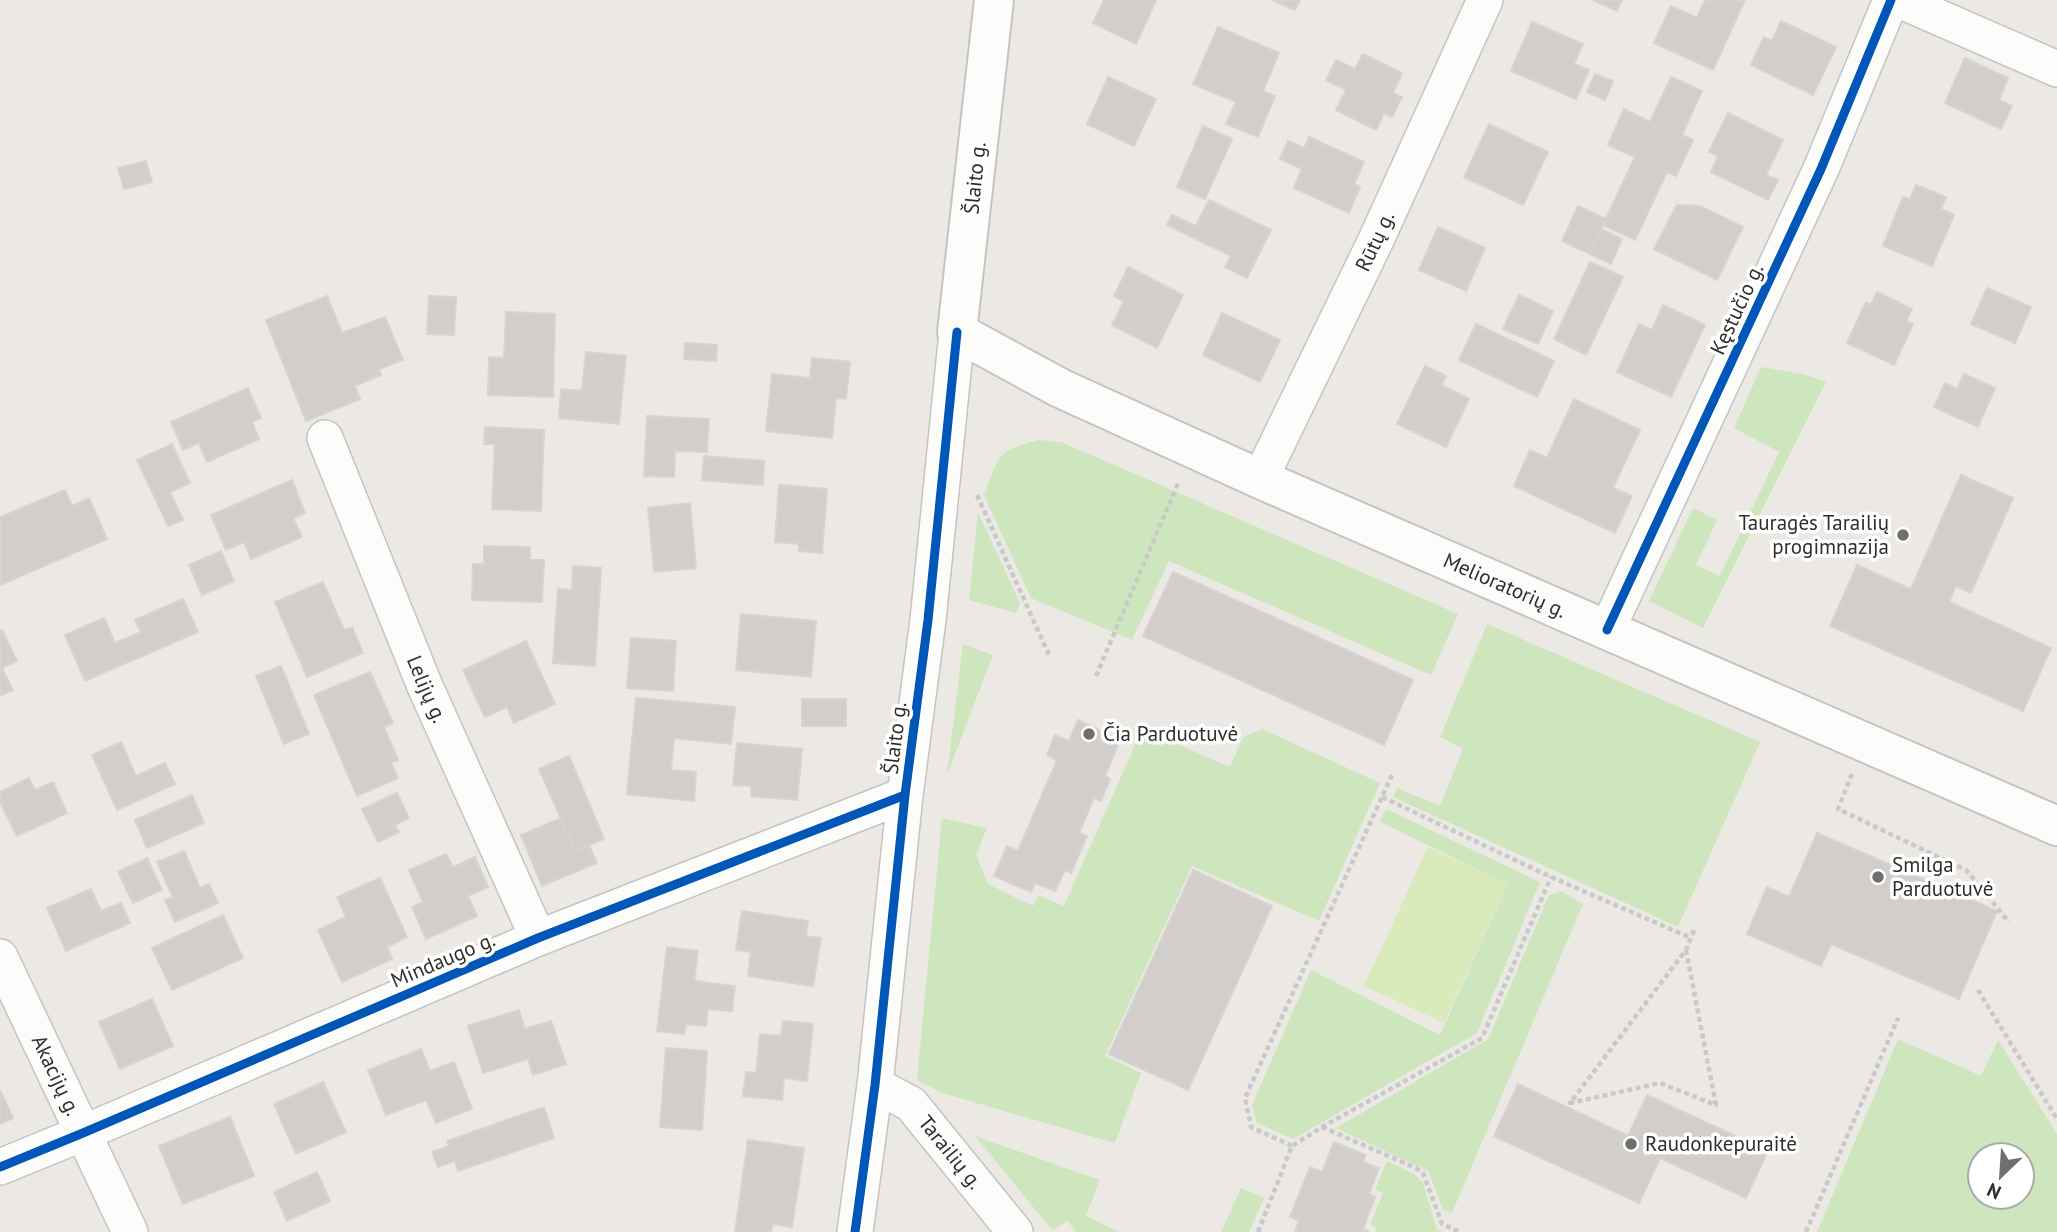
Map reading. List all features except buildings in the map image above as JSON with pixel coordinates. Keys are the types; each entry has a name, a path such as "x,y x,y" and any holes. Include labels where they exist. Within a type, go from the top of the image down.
{"main road":[{"name":"Šlaito g.","path":"957,332 994,0"},
{"name":"Melioratorių g.","path":"957,332 1060,388 1260,478 2057,826"}],"street":[{"name":"Rūtų g.","path":"1260,478 1376,240 1485,0"},
{"name":"Kęstučio g.","path":"1607,630 1821,169 1891,0"},
{"path":"1899,0 2057,69"},
{"name":"Šlaito g.","path":"855,1232 875,1085 905,795 928,620 957,332"},
{"name":"Lelijų g.","path":"325,438 424,684 538,938"},
{"name":"Mindaugo g.","path":"0,1167 538,938 905,795"},
{"name":"Akacijų g.","path":"0,957 130,1232"},
{"name":"Tarailių g.","path":"875,1085 911,1104 1015,1232"}],"path":[{"path":"1096,676 1179,481"},
{"path":"975,492 1050,657"},
{"path":"1853,771 1838,809 1966,870 2009,922"},
{"path":"1292,1146 1251,1127 1245,1098 1392,775"},
{"path":"1382,797 1551,877 1691,938"},
{"path":"1258,1232 1292,1146 1482,1038 1551,877"},
{"path":"1686,950 1716,1105 1660,1083 1570,1103 1686,950 1694,930"},
{"path":"1978,990 2057,1119"},
{"path":"1806,1232 1898,1018"},
{"path":"1322,1127 1423,1173 1442,1224 1460,1232"}],"green space":[{"path":"1761,367 1803,374 1826,382 1703,628 1649,601 1693,508 1717,520 1696,565 1720,576 1779,452 1734,428"},
{"path":"1038,440 1061,442 1458,614 1431,675 1169,561 1132,640 1031,598 984,495 1001,457 1014,448"},
{"path":"978,512 1020,603 1016,613 969,600"},
{"path":"1487,624 1760,742 1678,927 1393,797 1397,788 1440,806 1463,749 1440,737"},
{"path":"963,644 993,655 947,775 947,774"},
{"path":"1142,729 1230,767 1243,737 1262,729 1380,783 1319,921 1192,866 1105,1056 1141,1073 1115,1143 942,1093 917,1080 942,818 987,828 976,855 988,884 1033,906 1038,895 1064,906"},
{"path":"1386,809 1540,882 1477,1033 1293,1139 1257,1123 1252,1105 1311,970 1440,1035 1508,884 1380,822"},
{"path":"1428,847 1508,884 1444,1023 1364,986"},
{"path":"1561,891 1583,904 1452,1213 1443,1209 1428,1171 1336,1128 1488,1039 1549,895"},
{"path":"1898,1039 1981,1076 1998,1040 2057,1134 2057,1232 1817,1232"},
{"path":"975,1136 1100,1180 1086,1216 1119,1232 1076,1232 1067,1220 1053,1231"},
{"path":"1387,1161 1414,1174 1423,1183 1437,1229 1443,1232 1375,1232 1377,1228 1370,1224 1383,1193 1375,1190"},
{"path":"1241,1188 1264,1198 1249,1232 1221,1232"}],"cycle path":[{"path":"1607,630 1821,169 1891,0"},
{"path":"855,1232 875,1085 905,795 928,620 957,332"},
{"path":"0,1167 538,938 905,795"}],"place":[{"name":"Tauragės Tarailių progimnazija","path":"1903,535"},
{"name":"Čia Parduotuvė","path":"1089,734"},
{"name":"Smilga Parduotuvė","path":"1878,877"},
{"name":"Raudonkepuraitė","path":"1631,1144"}]}
